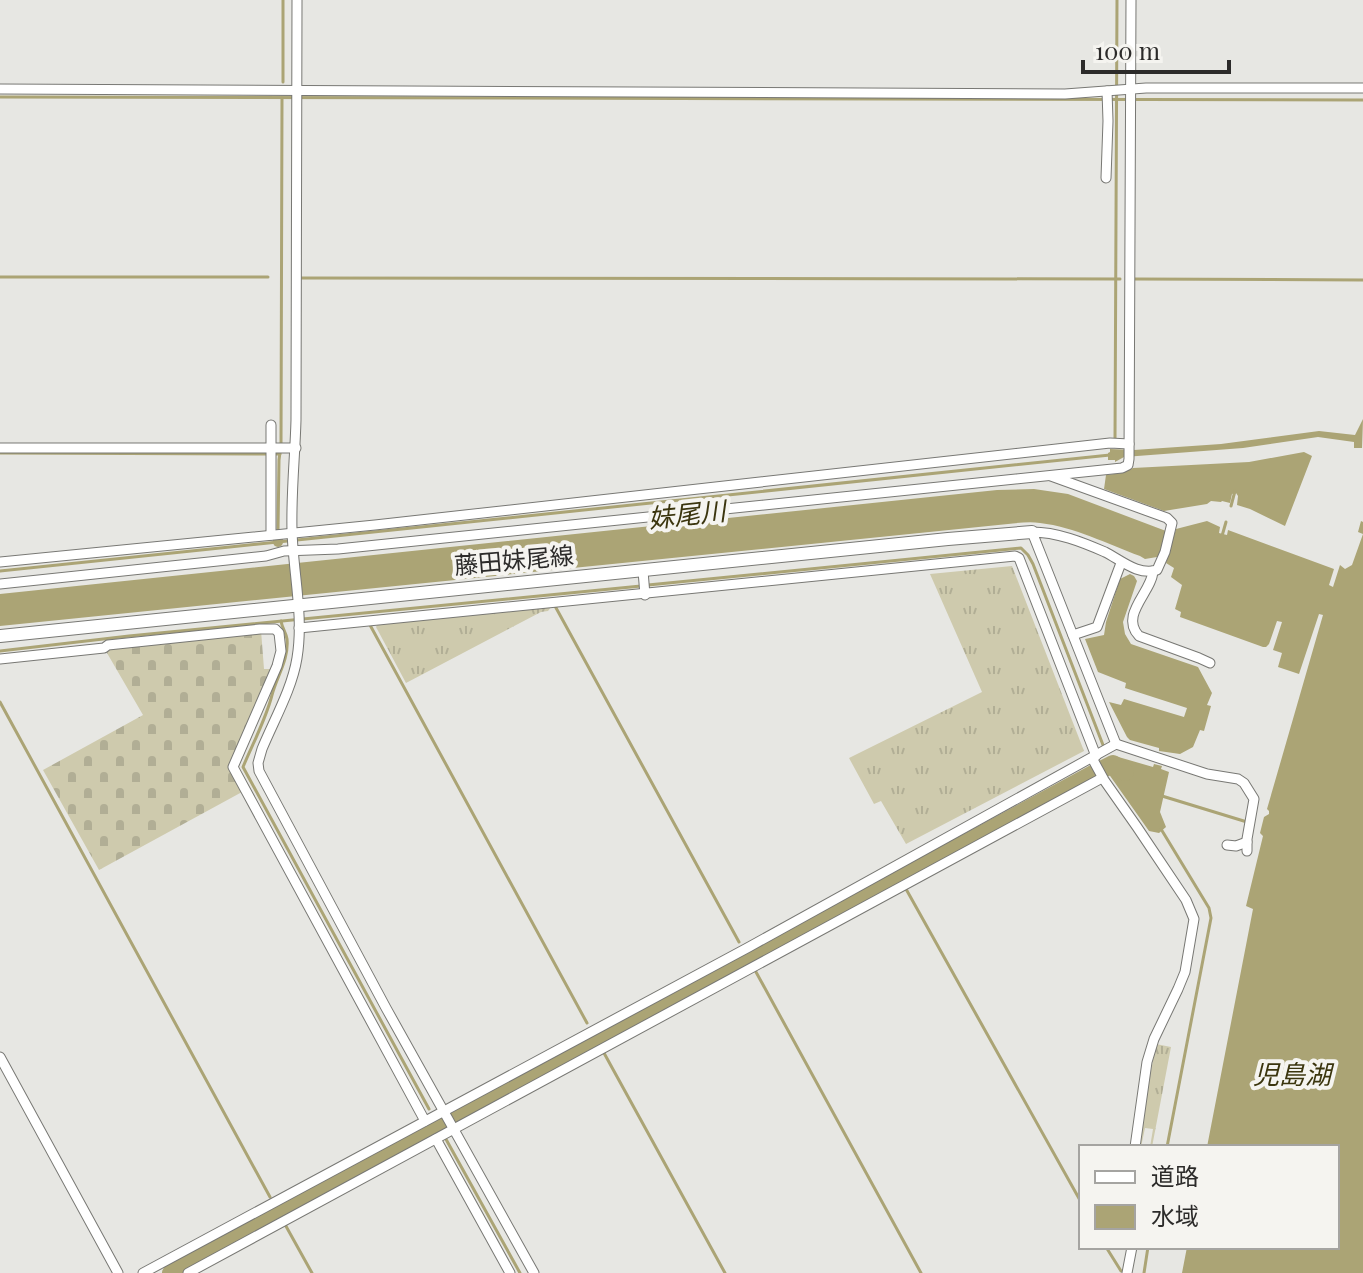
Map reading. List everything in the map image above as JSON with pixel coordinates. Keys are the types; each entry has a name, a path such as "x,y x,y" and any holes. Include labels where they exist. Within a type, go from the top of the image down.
{"main road":[{"name":"藤田妹尾線","path":"0,636 298,615 442,590 644,584 1032,532"}],"street":[{"path":"271,535 279,450 297,95 297,0"},
{"path":"0,562 271,535 293,544 352,548 1122,468 1128,465 1124,448 1131,0"},
{"path":"0,89 297,95 1108,95 1363,88"},
{"path":"1106,178 1108,95"},
{"path":"271,425 279,450 293,470 297,662 278,684 233,767 304,878 445,1113 446,1133 510,1273"},
{"path":"0,448 279,450"},
{"path":"0,584 266,556 284,551 293,544 1124,448"},
{"path":"1051,476 1167,518 1172,523 1157,570 1147,573 1121,563 1109,554 1058,535 1032,532 1116,744"},
{"path":"298,615 369,622 555,602 644,584 1019,558 1101,777 1162,863 1186,900 1194,919 1185,972 1154,1039 1147,1062 1135,1145"},
{"path":"1073,635 1097,627 1121,563"},
{"path":"1153,571 1152,580 1142,593 1133,619 1135,633 1210,663"},
{"path":"0,659 275,629 279,633 278,684 259,756 259,771 304,878 425,1121"},
{"path":"143,1273 287,1212 446,1133 750,949 1094,760 1116,744"},
{"path":"1116,744 1244,783 1254,799 1247,843 1227,845"},
{"path":"188,1273 425,1121 602,1038 1101,777"},
{"path":"750,949 757,962"},
{"path":"0,1057 118,1273"},
{"path":"446,1133 534,1273"},
{"path":"1127,1273 1132,1249"}],"green space":[{"path":"1012,566 1084,751 906,844 881,801 874,804 849,758 982,692 930,574"},
{"path":"552,606 548,611 406,683 376,627 378,623"},
{"path":"261,630 264,669 273,669 230,765 242,792 99,870 43,770 143,715 107,653 109,646"},
{"path":"1156,1044 1171,1047 1152,1145 1153,1129 1145,1128 1141,1145 1137,1145"}],"water":[{"path":"1363,419 1362,448 1354,448 1354,442 1318,437 1243,448 1124,457 1115,462 1108,460 1110,449 1221,444 1319,431 1355,435"},
{"path":"1304,452 1312,456 1285,526 1237,505 1236,493 1232,494 1230,503 1211,501 1164,511 1104,489 1106,475 1133,468 1249,462"},
{"name":"妹尾川","path":"1034,489 1068,494 1166,531 1161,552 1157,557 1145,559 1066,528 1024,522 0,626 0,594 997,490"},
{"name":"児島湖","path":"1207,521 1220,527 1219,533 1227,535 1228,530 1334,569 1329,585 1333,587 1340,565 1345,569 1352,565 1363,534 1363,1273 1182,1273 1187,1249 1339,1249 1339,1145 1207,1145 1253,909 1246,906 1263,836 1260,833 1264,817 1269,814 1267,809 1323,615 1319,614 1299,674 1278,667 1282,653 1273,650 1282,622 1277,621 1269,644 1263,647 1180,617 1181,612 1175,609 1182,585 1171,577 1174,568 1166,563 1176,529"},
{"path":"1361,521 1363,522 1363,534 1358,532"},
{"path":"1130,574 1137,581 1123,622 1131,644 1198,667 1212,693 1207,705 1211,706 1204,731 1200,730 1193,747 1180,754 1159,751 1159,748 1130,740 1109,702 1121,705 1124,699 1184,717 1187,708 1125,688 1126,683 1098,672 1085,639 1104,635 1120,579"},
{"path":"1115,756 1153,767 1154,764 1162,766 1161,769 1169,772 1160,812 1166,827 1159,833 1149,831 1108,773 1105,774 1107,769 1100,763"}],"waterway":[{"path":"283,0 283,82"},
{"path":"1115,439 1117,0"},
{"path":"0,97 1363,100"},
{"path":"278,530 282,98"},
{"path":"0,277 268,277"},
{"path":"300,278 1120,279"},
{"path":"1135,279 1363,280"},
{"path":"0,453 280,454"},
{"path":"0,571 1110,455"},
{"path":"1231,506 1235,491"},
{"path":"1222,536 1226,522"},
{"path":"648,585 1021,548 1033,564 1103,745"},
{"path":"0,651 641,586"},
{"path":"555,606 739,942"},
{"path":"281,621 287,639 284,660 243,767 429,1109"},
{"path":"370,625 587,1023"},
{"path":"0,702 270,1197"},
{"path":"171,1273 1095,773 1113,764 1125,772"},
{"path":"1162,796 1247,822"},
{"path":"1161,829 1209,908 1211,918 1167,1145"},
{"path":"906,889 1079,1198"},
{"path":"747,955 751,963"},
{"path":"756,972 921,1273"},
{"path":"604,1053 725,1273"},
{"path":"437,1123 520,1273"},
{"path":"277,1210 312,1273"},
{"path":"1107,1249 1121,1271"},
{"path":"1144,1273 1148,1249"}]}
